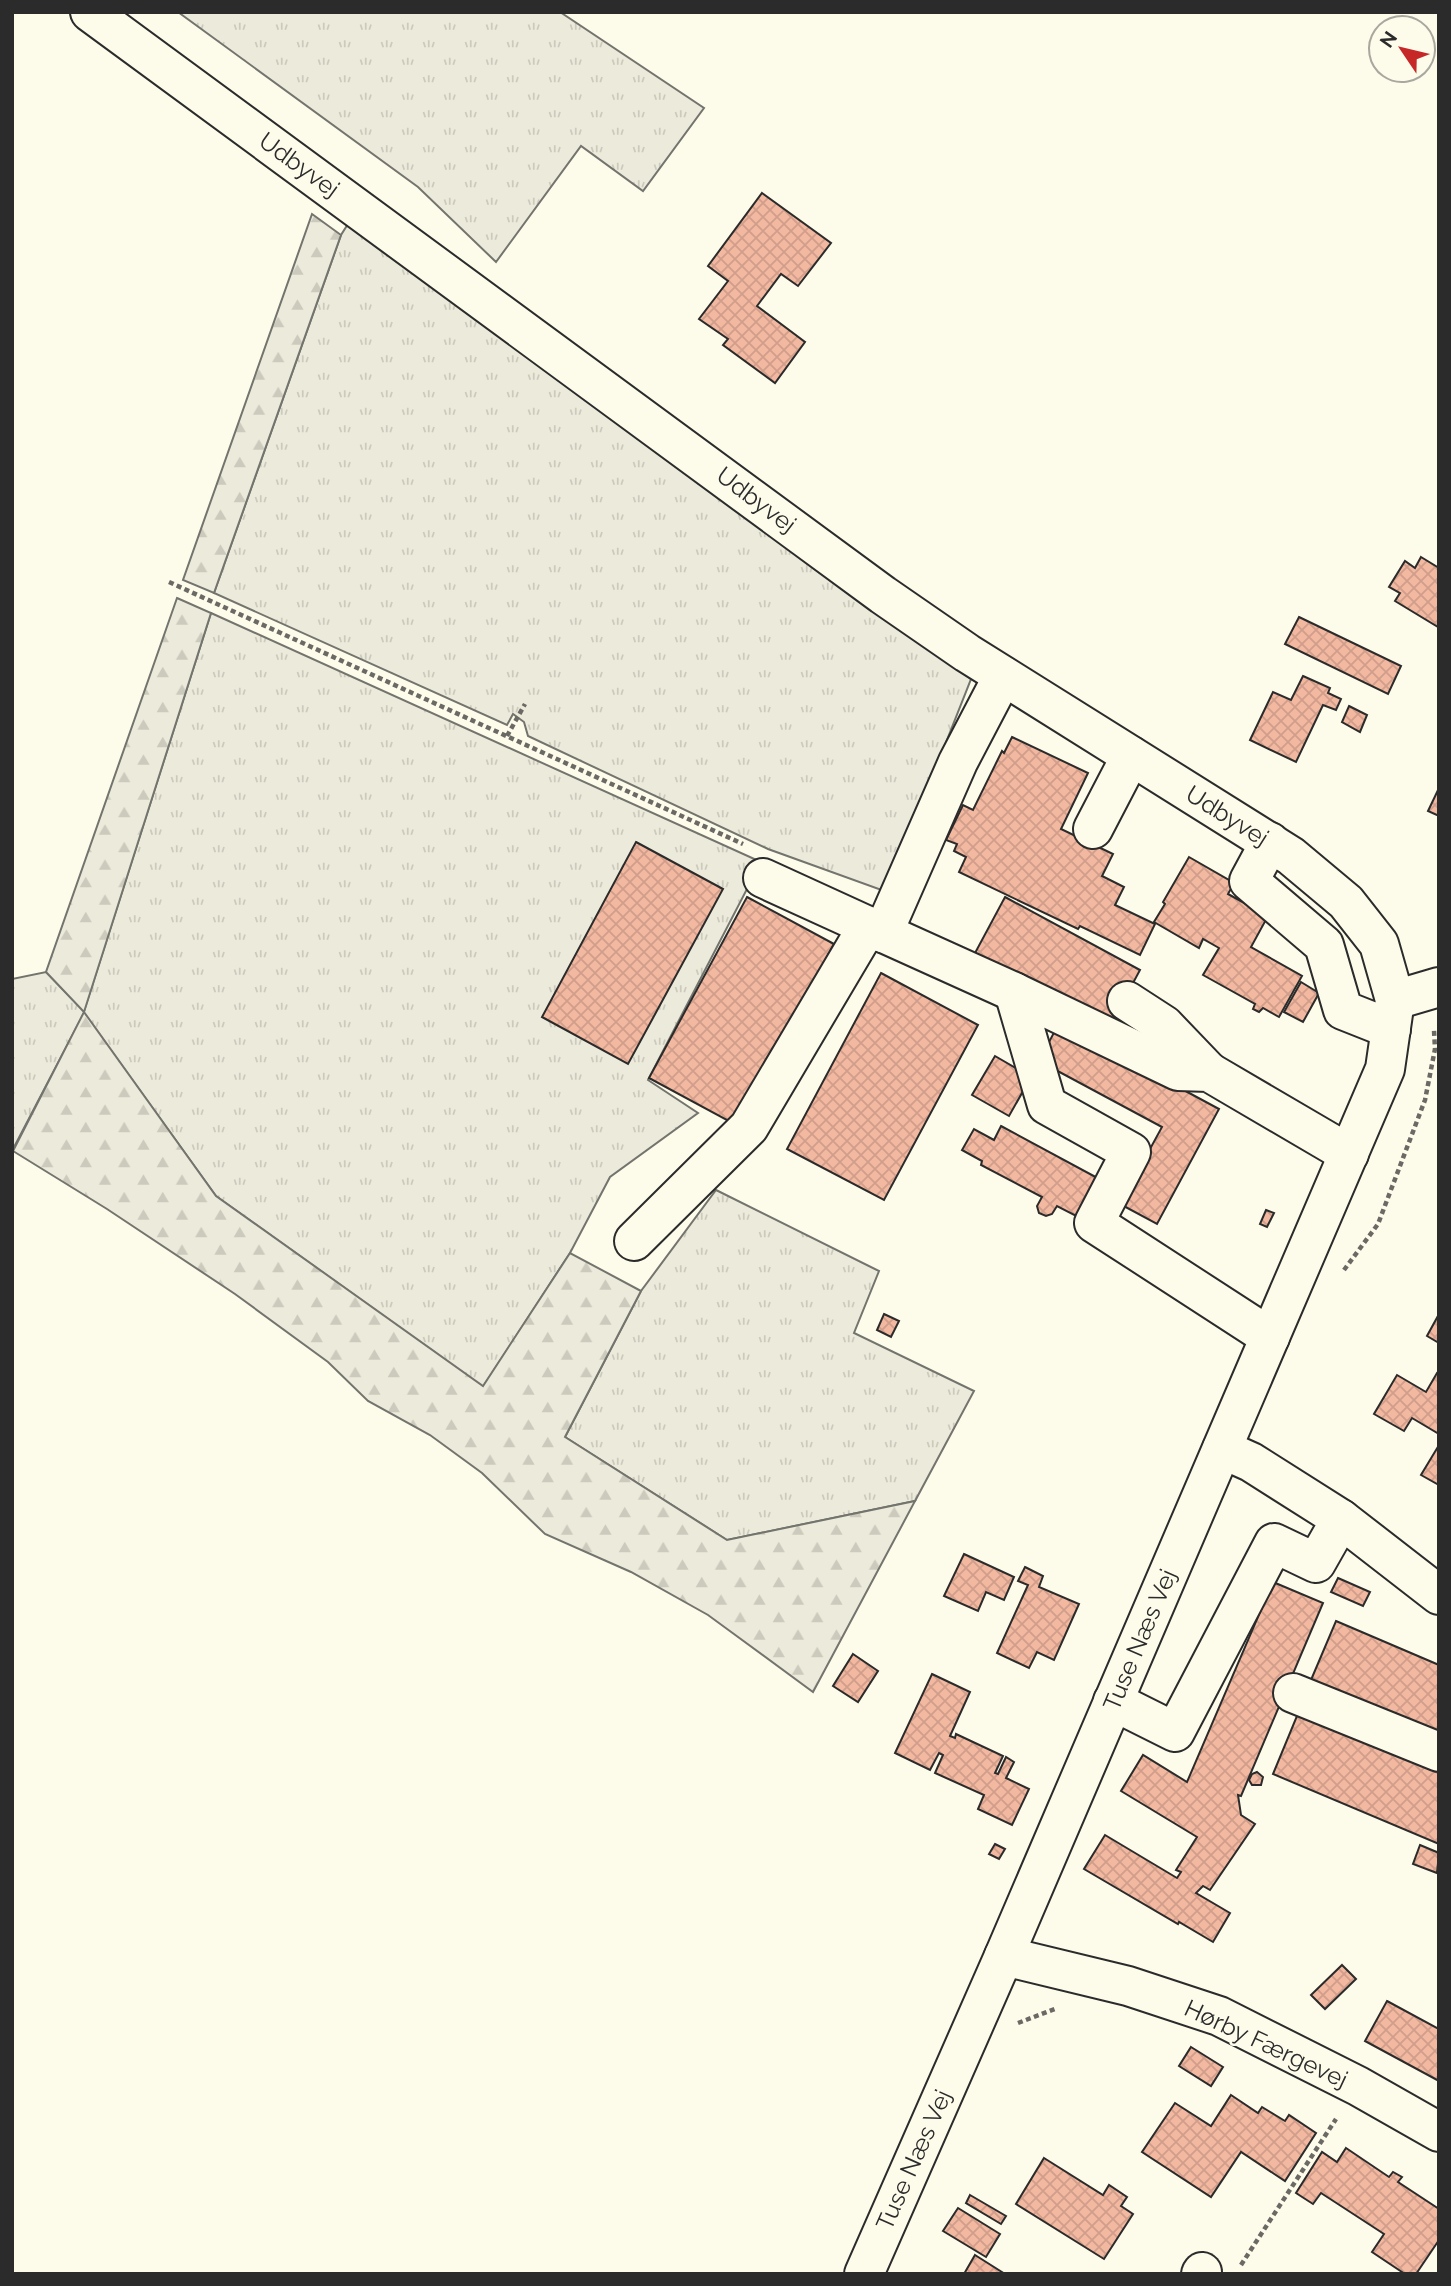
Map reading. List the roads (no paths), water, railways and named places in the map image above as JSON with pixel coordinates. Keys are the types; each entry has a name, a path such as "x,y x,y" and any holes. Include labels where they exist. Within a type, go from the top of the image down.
{"street":[{"name":"Udbyvej","path":"90,12 883,595 1003,676 1291,856 1346,902 1379,944 1393,1015"},
{"path":"634,1241 749,1127 876,929 1003,676"},
{"path":"1093,829 1131,756"},
{"path":"1270,842 1249,881 1324,945 1343,1010 1393,1015 1439,987"},
{"path":"763,878 1014,992 1178,1071 1209,1072"},
{"path":"1014,992 1047,1105 1131,1152 1094,1223 1270,1337"},
{"path":"1126,1001 1164,1025 1209,1072 1349,1154"},
{"name":"Tuse Næs Vej","path":"864,2274 1004,1956 1385,1069 1393,1015"},
{"path":"1222,1449 1251,1462 1341,1519 1439,1595"},
{"path":"1113,1701 1175,1732 1274,1543 1316,1563 1341,1519"},
{"path":"1293,1693 1439,1752"},
{"name":"Hørby Færgevej","path":"1004,1956 1128,1986 1219,2016 1358,2086 1439,2132"}]}
